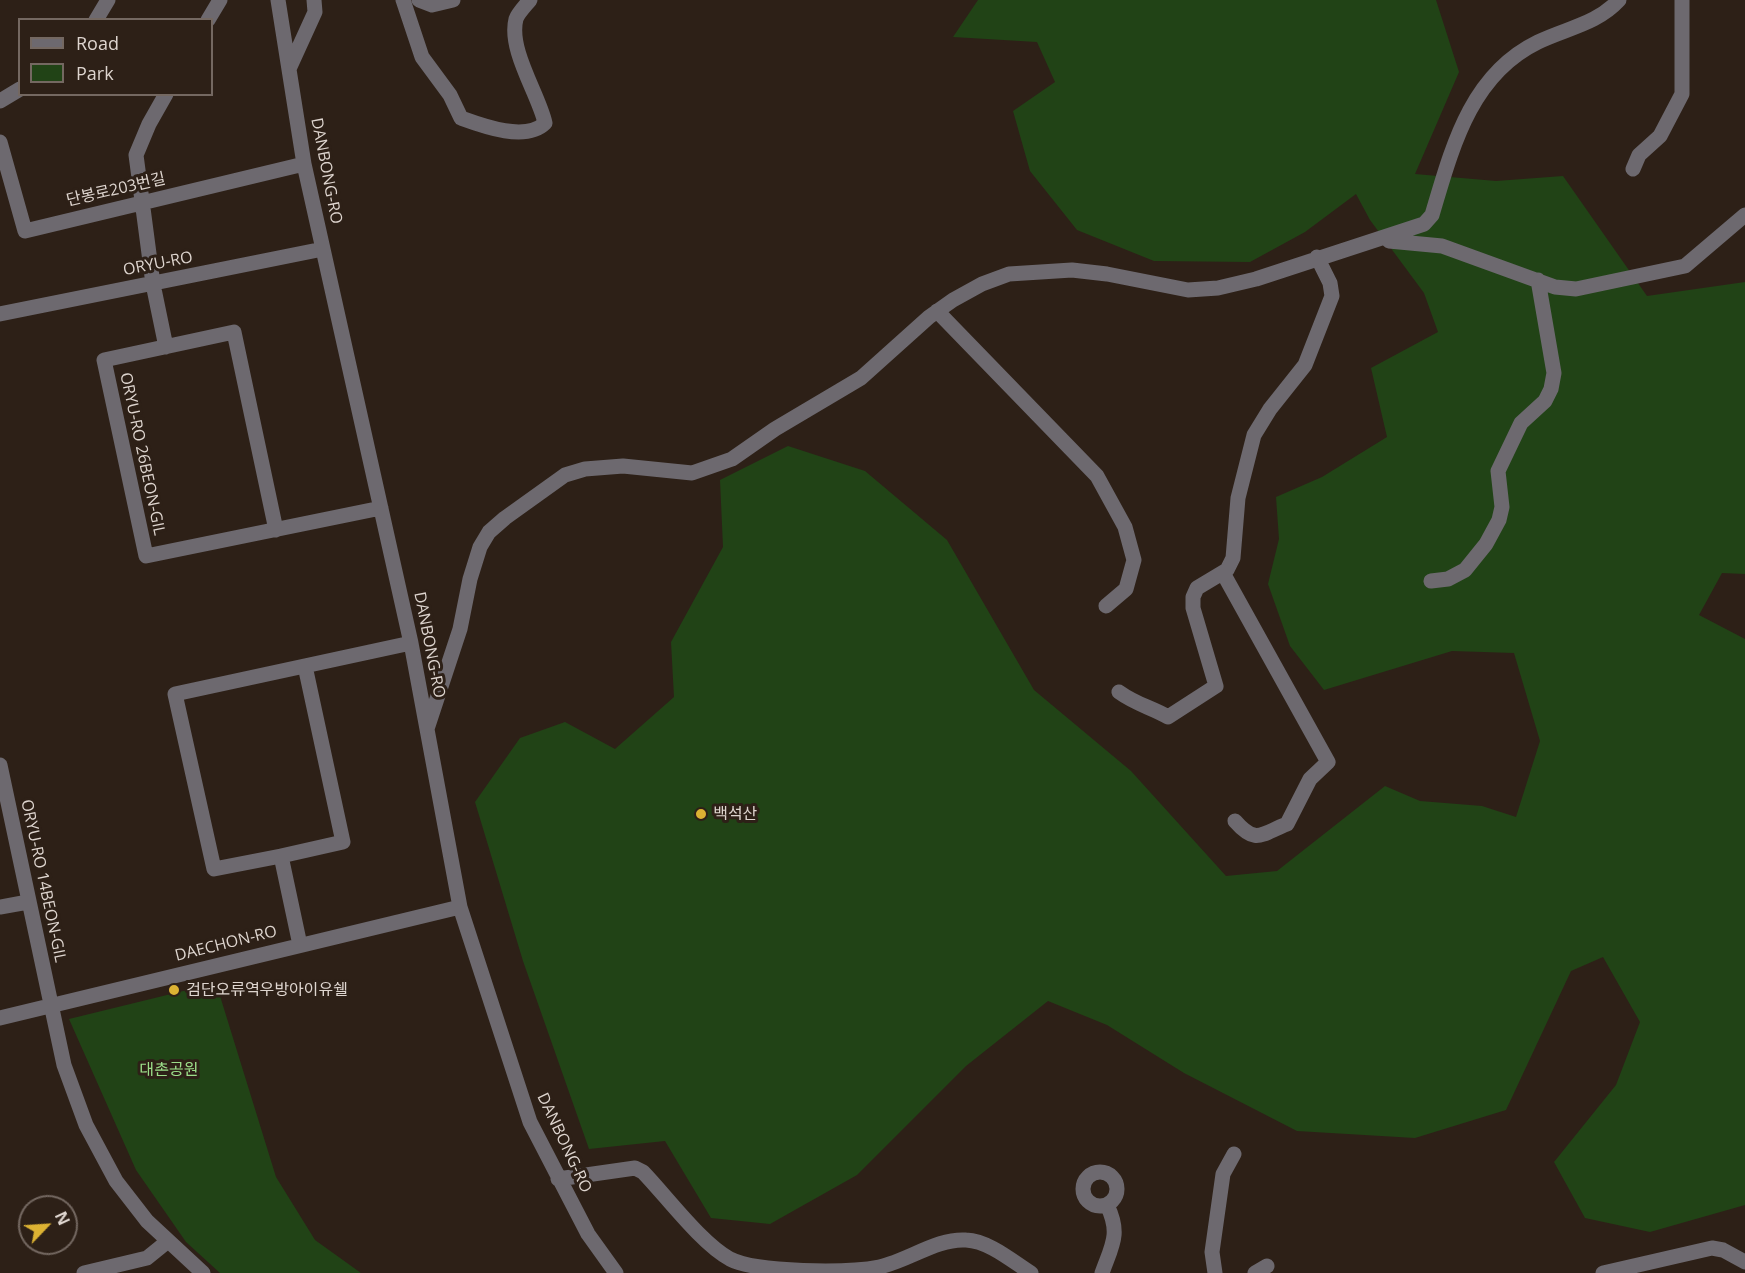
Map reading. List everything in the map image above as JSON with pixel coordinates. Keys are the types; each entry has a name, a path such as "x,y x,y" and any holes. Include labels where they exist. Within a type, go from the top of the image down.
{"street":[{"path":"97,18 108,0"},
{"path":"209,18 219,0"},
{"name":"DANBONG-RO","path":"278,0 304,164 411,643 460,907 530,1122 588,1234 616,1273"},
{"path":"289,69 315,12 315,0"},
{"path":"403,0 422,57 450,95 461,118 481,125 525,131 539,130 545,123 542,111 526,78 517,37 516,19 530,0"},
{"path":"419,0 432,5 453,0"},
{"path":"427,729 460,628 470,579 480,547 489,532 505,518 565,475 585,469 623,466 692,473 732,459 775,429 861,378 937,311 982,284 1009,274 1072,270 1107,273 1156,285 1198,289 1237,285 1317,257 1377,241 1424,224 1432,215 1454,141 1467,113 1507,60 1544,39 1598,18 1619,0"},
{"path":"1633,169 1639,155 1660,136 1682,94 1682,0"},
{"path":"0,101 18,90"},
{"path":"165,96 149,124 136,155 153,284 166,347"},
{"name":"단봉로203번길","path":"0,142 25,231 304,164"},
{"path":"1377,241 1421,242 1442,246 1555,287 1576,289 1685,266 1745,215"},
{"name":"ORYU-RO","path":"0,314 323,249"},
{"path":"1119,692 1137,705 1153,708 1168,717 1216,686 1193,608 1193,597 1197,588 1223,573 1233,558 1238,498 1254,435 1270,409 1305,365 1332,296 1330,283 1317,257"},
{"path":"1431,581 1448,579 1465,570 1486,544 1499,520 1502,507 1498,471 1521,423 1545,401 1551,389 1554,373 1538,280"},
{"path":"937,311 1097,476 1125,527 1134,560 1126,589 1106,606"},
{"name":"ORYU-RO 26BEON-GIL","path":"276,530 234,332 104,360 146,556 276,530 381,508"},
{"path":"1223,573 1328,762 1310,779 1287,824 1254,836 1247,835 1235,821"},
{"path":"305,666 343,842 214,869 175,694 411,643"},
{"name":"ORYU-RO 14BEON-GIL","path":"0,765 64,1065 86,1125 117,1181 147,1221 203,1273"},
{"path":"281,856 300,945"},
{"path":"0,907 28,902"},
{"name":"DAECHON-RO","path":"0,1018 460,907"},
{"path":"1215,1273 1212,1252 1223,1174 1234,1154"},
{"path":"558,1179 635,1168 643,1172 709,1242 730,1260 751,1267 781,1272 879,1270 947,1243 965,1240 983,1244 1031,1273"},
{"path":"1102,1273 1116,1236 1114,1221 1107,1205"},
{"path":"84,1273 147,1258 168,1241"},
{"path":"1603,1273 1712,1248 1723,1250 1745,1262"}],"green space":[{"path":"978,0 1436,0 1459,72 1415,174 1496,181 1563,176 1647,296 1745,282 1745,574 1722,573 1699,615 1745,639 1745,1205 1650,1232 1585,1218 1554,1162 1616,1085 1640,1022 1603,957 1571,971 1506,1110 1415,1138 1297,1131 1184,1073 1107,1025 1048,1001 966,1066 857,1175 770,1224 711,1218 665,1141 589,1149 523,961 475,802 520,738 565,722 615,749 674,697 671,642 723,547 720,480 788,446 865,471 947,540 1034,690 1131,771 1226,876 1277,871 1385,786 1420,801 1482,806 1516,817 1540,741 1514,653 1452,651 1324,690 1290,646 1268,584 1279,539 1276,497 1322,477 1387,437 1371,368 1438,332 1424,293 1370,220 1356,194 1305,232 1250,262 1154,261 1077,230 1030,171 1013,111 1055,82 1037,42 953,37"},
{"name":"대촌공원","path":"216,983 276,1177 315,1240 361,1273 220,1273 186,1242 136,1170 69,1019"}],"place":[{"name":"백석산","path":"701,814"},
{"name":"검단오류역우방아이유쉘","path":"174,990"}]}
